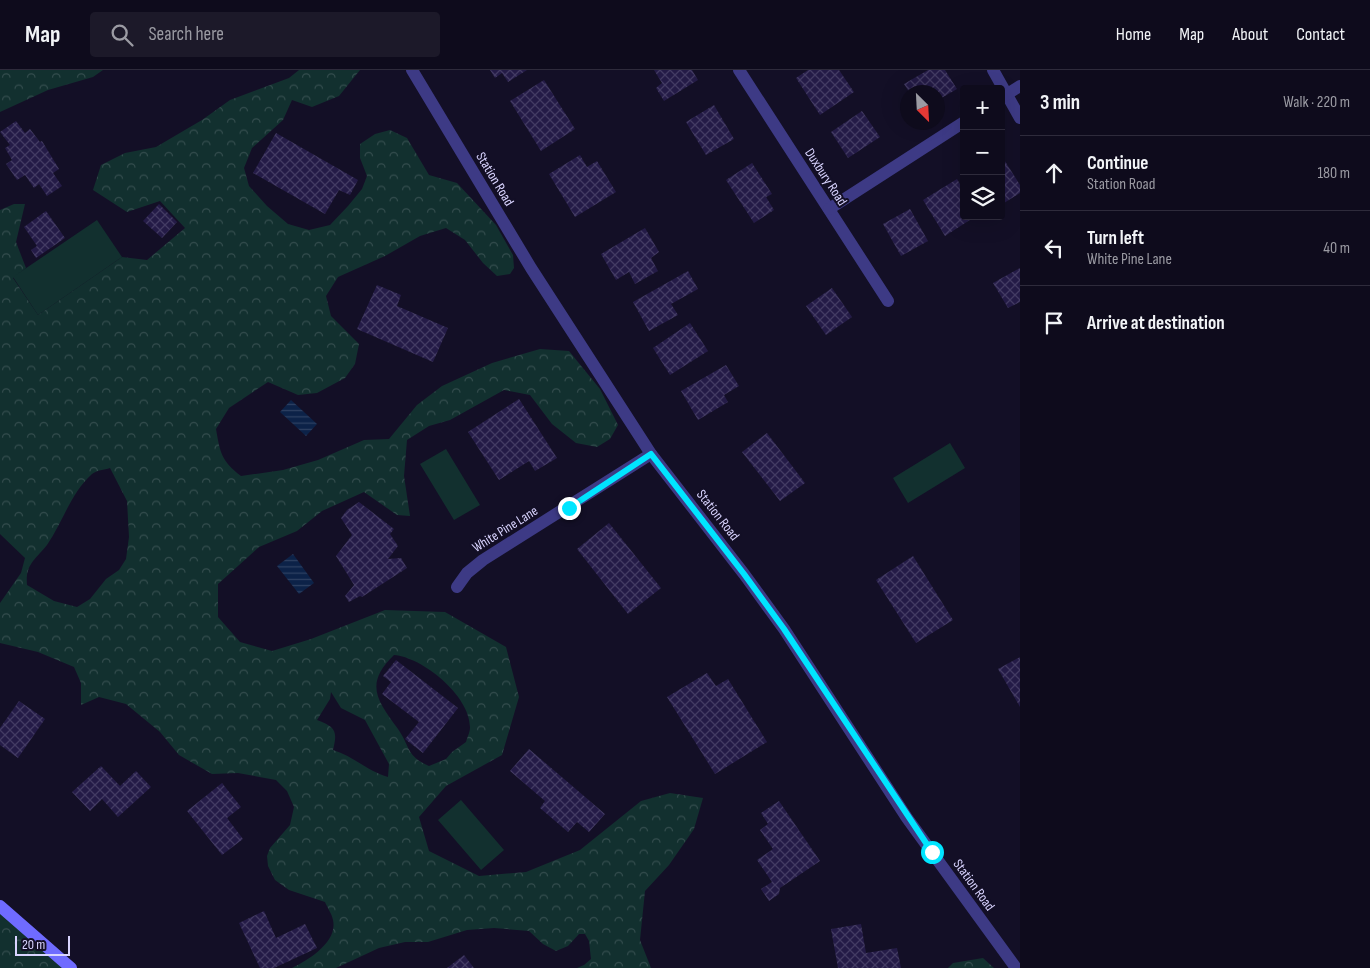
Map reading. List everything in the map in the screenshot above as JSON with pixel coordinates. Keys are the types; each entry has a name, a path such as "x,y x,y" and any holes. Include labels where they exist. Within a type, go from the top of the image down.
{"main road":[{"path":"0,906 71,968"}],"street":[{"name":"Station Road","path":"412,70 531,268 651,454 748,579 907,818 1016,968"},
{"name":"Duxbury Road","path":"739,70 888,301"},
{"path":"992,70 1000,85"},
{"path":"1020,86 1005,96 1020,118"},
{"path":"829,209 960,125"},
{"name":"White Pine Lane","path":"457,587 467,573 483,560 651,454"}],"green space":[{"path":"0,70 103,70 93,77 48,90 0,112"},
{"path":"299,70 360,70 339,96 312,107 292,100 283,120 252,148 244,168 249,186 267,206 288,224 309,230 330,225 362,189 367,176 360,158 360,144 375,134 390,130 407,138 429,175 457,183 496,225 513,255 514,268 510,274 497,276 483,263 465,240 446,228 420,236 385,256 338,277 326,296 331,316 359,344 355,364 345,378 317,393 298,395 268,382 229,408 216,429 222,456 229,466 241,476 283,470 318,460 364,440 389,439 417,405 442,386 492,363 540,349 569,351 600,389 618,425 610,439 597,447 576,443 552,424 530,395 504,390 450,420 429,426 407,440 404,476 410,516 397,515 364,492 322,511 297,531 259,547 218,584 218,617 240,642 272,651 311,639 385,610 445,612 506,647 519,697 502,755 446,786 419,817 429,851 479,876 526,872 580,850 641,801 670,793 703,798 694,829 669,865 645,891 640,940 651,968 577,968 591,959 589,941 585,934 579,934 568,946 556,951 543,944 529,931 494,928 467,930 428,942 405,942 379,948 336,968 292,968 320,949 331,936 333,928 332,918 325,902 289,890 275,880 268,866 267,856 270,848 290,825 294,807 287,791 276,780 238,773 212,774 179,755 160,732 126,704 99,697 81,705 81,683 74,667 38,652 0,643 0,603 21,573 25,558 0,534 0,210 14,204 25,204 16,242 26,268 13,278 38,315 122,257 147,260 185,228 160,201 127,212 93,190 101,165 125,153 156,147 202,120 230,100 289,78","holes":["110,468 127,501 129,537 126,559 119,570 106,579 90,599 77,607 54,601 27,585 30,567 35,558 47,545 72,499 84,482 92,474","394,655 405,657 418,663 443,680 462,703 468,716 469,733 466,742 446,759 429,766 416,758 409,750 402,735 384,709 377,692 379,675","331,692 341,708 365,720 389,764 388,777 374,772 333,750 334,730 317,720 330,699"]},
{"path":"97,220 122,257 38,315 13,277"},
{"path":"950,443 965,468 908,503 893,478"},
{"path":"446,449 480,505 454,520 420,464"},
{"path":"461,800 504,850 481,870 438,820"},
{"path":"0,906 71,968 0,968"},
{"path":"983,958 994,968 948,968 953,963"}],"water":[{"path":"291,400 317,424 306,436 280,412"},
{"path":"293,554 314,583 299,594 277,566"}],"building":[{"path":"490,70 527,70 508,82 502,73 495,78"},
{"path":"654,70 692,70 698,80 664,101 656,88 662,83"},
{"path":"808,70 839,70 854,92 820,115 796,78"},
{"path":"928,70 945,70 957,89 945,96 945,85 904,84"},
{"path":"544,80 575,129 541,151 510,101"},
{"path":"714,105 734,139 706,155 686,122"},
{"path":"862,111 880,137 848,158 831,132"},
{"path":"16,121 25,133 30,129 40,142 42,141 59,169 53,173 62,186 47,196 39,184 34,188 25,175 17,180 6,164 12,160 5,148 10,145 0,132"},
{"path":"276,133 358,180 350,195 339,190 325,214 253,173"},
{"path":"580,155 587,167 597,161 616,192 575,217 549,174"},
{"path":"1005,161 1020,185 1020,193 1005,202"},
{"path":"752,163 772,194 766,197 774,210 754,223 726,180"},
{"path":"957,179 960,184 960,220 970,220 945,236 923,200"},
{"path":"159,204 177,222 162,238 143,221"},
{"path":"910,209 928,241 901,256 883,224"},
{"path":"46,211 65,238 36,258 31,250 37,246 24,227"},
{"path":"645,228 659,252 651,258 658,271 635,284 629,272 616,280 601,254"},
{"path":"1020,268 1020,302 1008,308 993,283"},
{"path":"688,271 698,289 671,304 678,315 649,331 633,302"},
{"path":"377,285 401,295 397,306 448,328 433,362 357,329"},
{"path":"832,288 852,317 826,335 806,306"},
{"path":"690,323 708,351 670,375 653,348"},
{"path":"726,365 739,386 724,395 728,402 698,420 681,391"},
{"path":"519,399 557,458 535,471 529,461 499,480 468,432"},
{"path":"767,433 805,483 780,501 742,452"},
{"path":"359,502 394,529 390,534 398,546 388,559 401,558 407,568 362,597 360,596 349,602 345,596 354,585 336,556 352,535 341,518 347,510"},
{"path":"609,523 661,588 628,614 577,549"},
{"path":"913,556 953,620 916,643 876,580"},
{"path":"1020,657 1020,707 998,669"},
{"path":"396,660 458,708 423,753 405,739 419,722 382,694 391,682 383,676"},
{"path":"707,673 716,686 728,679 767,742 715,774 667,697"},
{"path":"19,701 45,719 18,758 0,745 0,728"},
{"path":"529,749 605,814 589,832 577,822 568,832 540,808 545,801 510,771"},
{"path":"101,766 120,786 136,771 151,787 118,817 102,799 90,811 72,792"},
{"path":"222,783 241,807 227,818 243,839 222,855 187,811"},
{"path":"779,801 820,861 780,888 779,894 769,901 761,889 772,882 757,860 773,849 760,830 768,824 761,813"},
{"path":"264,911 276,938 305,924 317,948 274,968 260,968 239,923"},
{"path":"861,924 866,953 897,948 901,968 838,968 831,929"},
{"path":"464,955 474,968 447,968"}],"route":[{"path":"569,508 651,454 784,629 907,818 932,852"}]}
